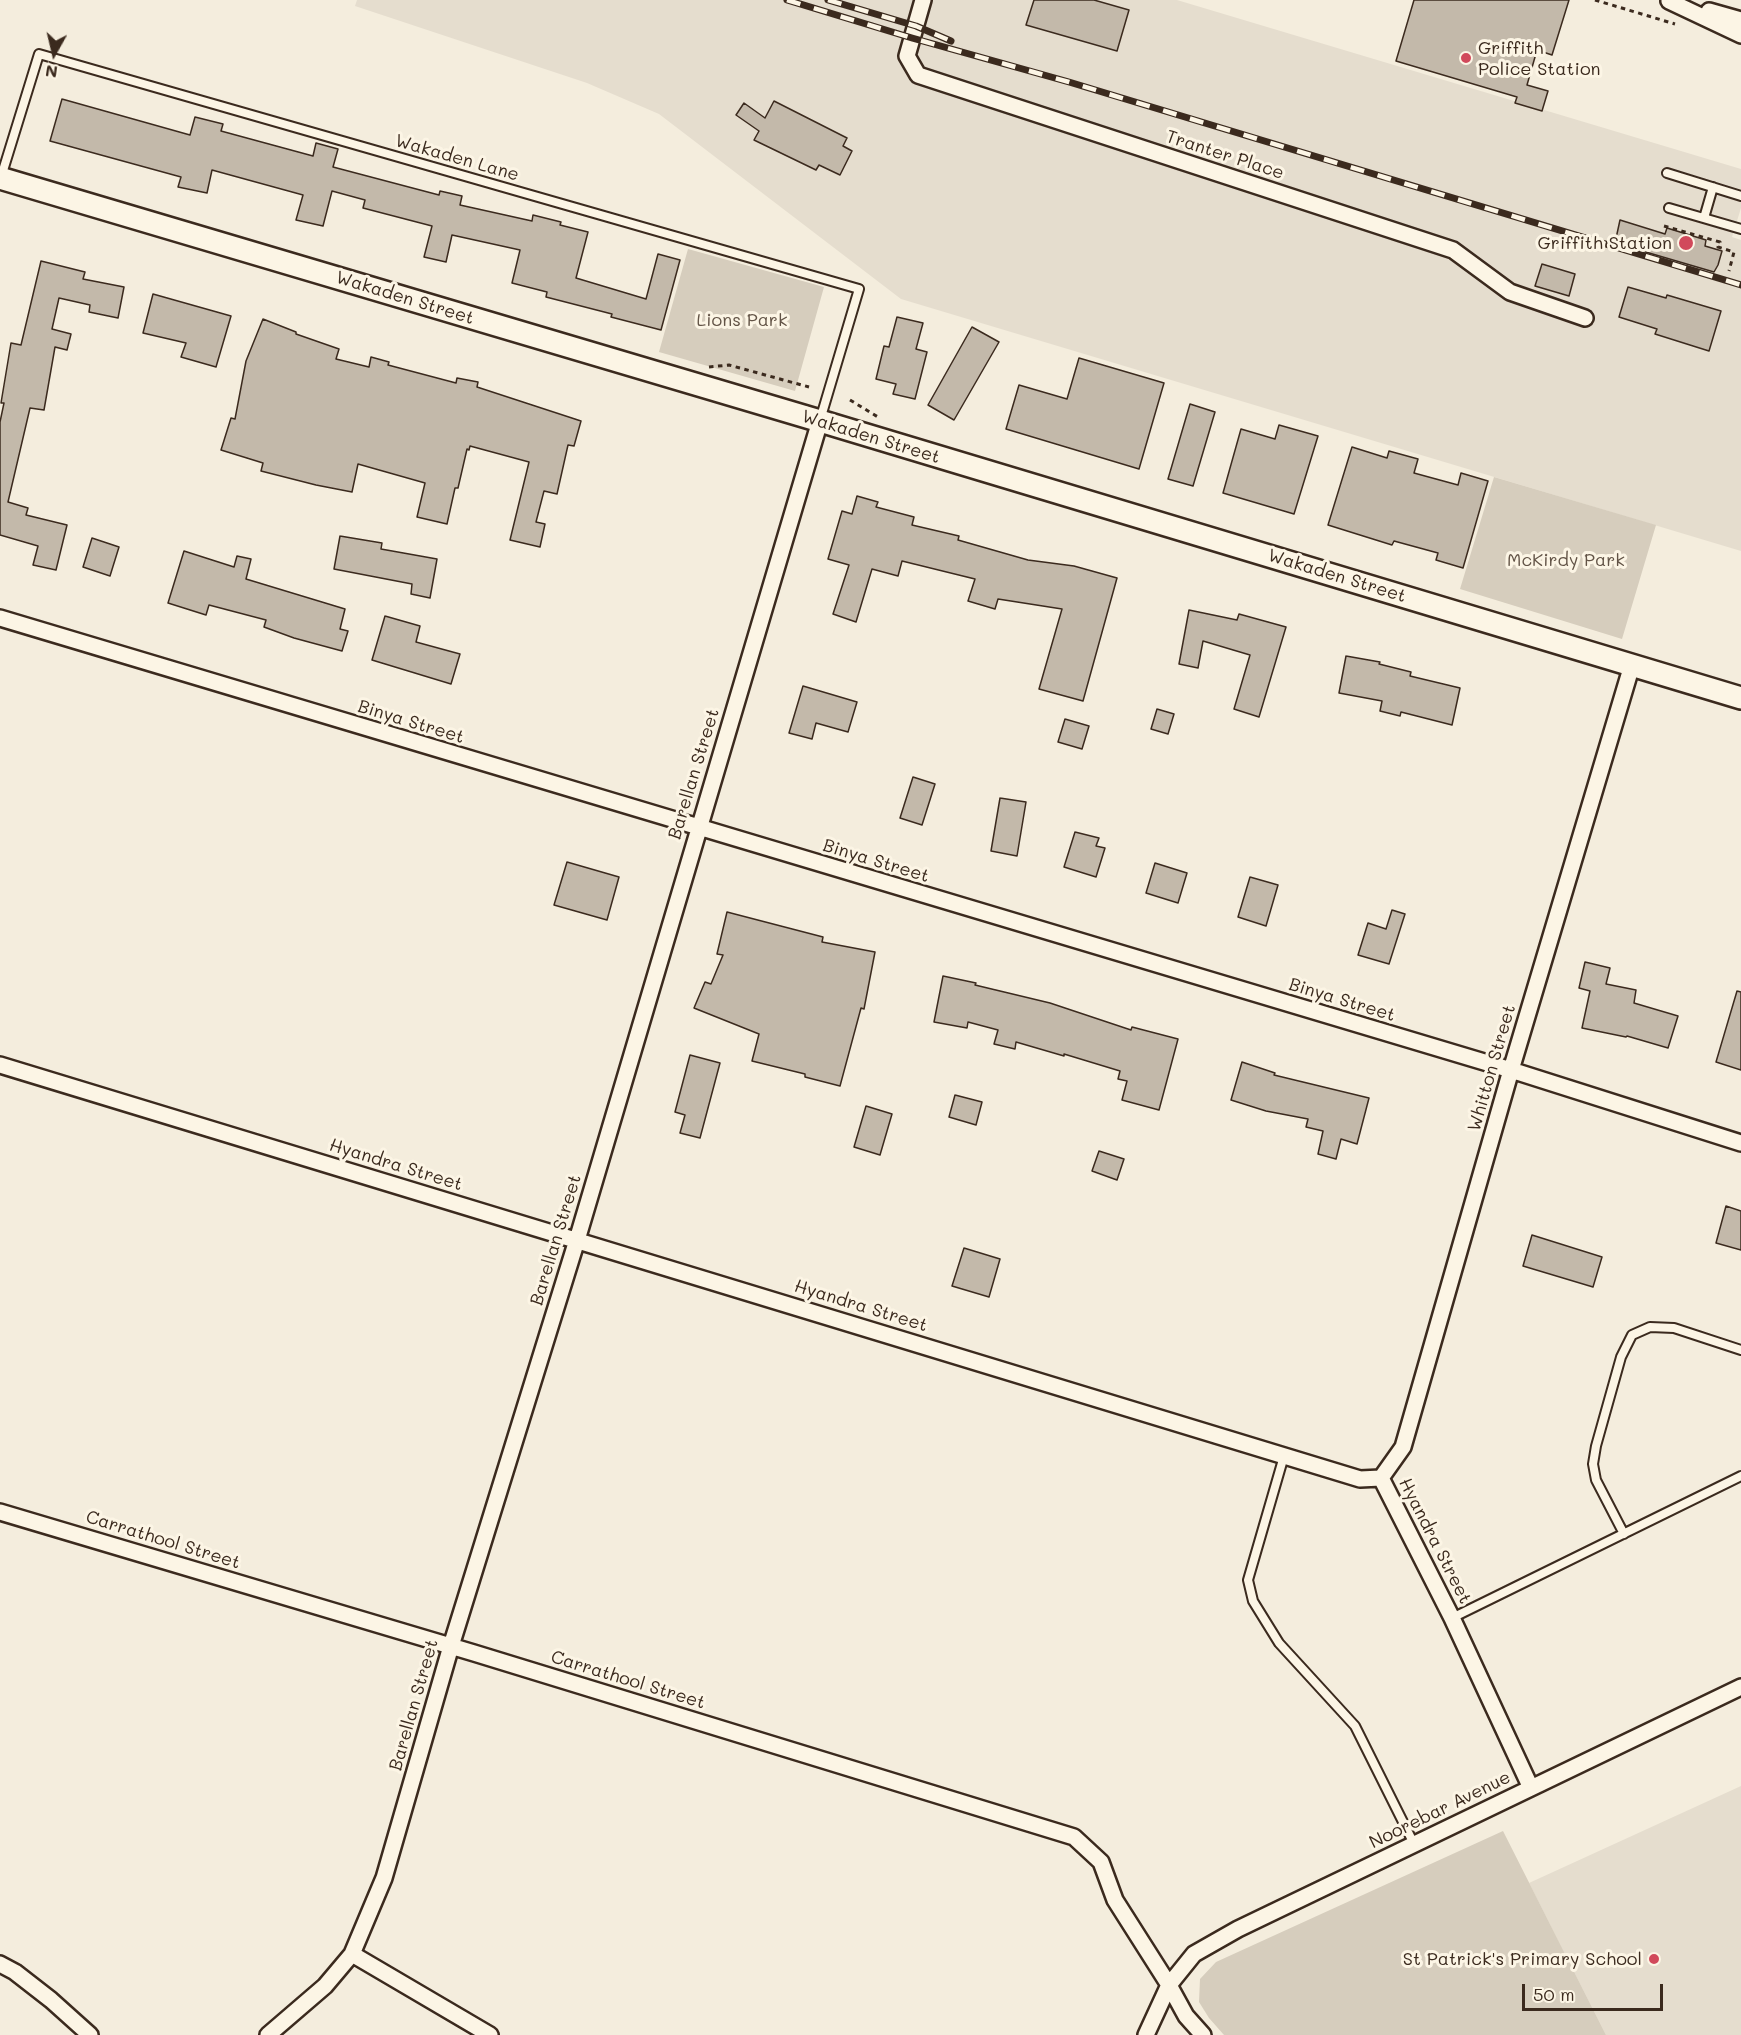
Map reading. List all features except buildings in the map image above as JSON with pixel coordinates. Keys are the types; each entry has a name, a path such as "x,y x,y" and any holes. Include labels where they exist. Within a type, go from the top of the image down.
{"street":[{"name":"Tranter Place","path":"923,0 907,56 918,75 1453,250 1510,292 1585,318"},
{"path":"1668,1 1741,20"},
{"path":"1668,1 1741,35"},
{"name":"Wakaden Street","path":"0,179 820,421 1741,698"},
{"name":"Barellan Street","path":"268,2035 325,1986 352,1954 384,1878 451,1646 577,1240 820,421"},
{"name":"Binya Street","path":"0,618 1511,1070 1741,1143"},
{"name":"Whitton Street","path":"1381,1478 1403,1447 1511,1070 1632,665"},
{"name":"Hyandra Street","path":"0,1065 1360,1479 1381,1478 1452,1618 1531,1788"},
{"name":"Carrathool Street","path":"0,1512 451,1646 1074,1837 1101,1863 1115,1900 1186,2016 1203,2035"},
{"name":"Noorebar Avenue","path":"1146,2035 1169,1985 1194,1954 1238,1929 1741,1687"},
{"path":"352,1954 490,2035"},
{"path":"0,1964 15,1972 51,2000 90,2035"}],"lane":[{"name":"Wakaden Lane","path":"0,179 39,54 859,289 820,421"},
{"path":"1668,173 1741,196"},
{"path":"1704,218 1713,187"},
{"path":"1670,208 1741,229"},
{"path":"1624,1534 1596,1480 1593,1464 1621,1357 1632,1335 1650,1327 1674,1328 1741,1350"},
{"path":"1284,1456 1248,1580 1253,1601 1279,1643 1355,1726 1414,1844"},
{"path":"1452,1618 1741,1476"}],"path":[{"path":"1595,0 1676,25"},
{"path":"1664,226 1720,242 1718,247 1734,252 1729,271"}],"shaded area":[{"path":"357,0 1177,0 1741,169 1741,208 1732,237 1741,240 1741,551 901,299 659,114 587,83 355,6"},
{"name":"St Patrick's Primary School","path":"1741,1786 1741,2035 1606,2035 1529,1883"}],"green space":[{"name":"Lions Park","path":"688,249 824,287 795,391 659,352"},
{"name":"McKirdy Park","path":"1494,477 1656,525 1622,639 1460,589"},
{"path":"1503,1831 1606,2035 1224,2035 1199,2002 1200,1979 1216,1962"}],"railway":[{"path":"787,0 1069,82 1741,285"},
{"path":"828,0 916,26 951,41"}],"place":[{"name":"Griffith Police Station","path":"1466,58"},
{"name":"Griffith Station","path":"1686,243"},
{"name":"St Patrick's Primary School","path":"1654,1959"}]}
